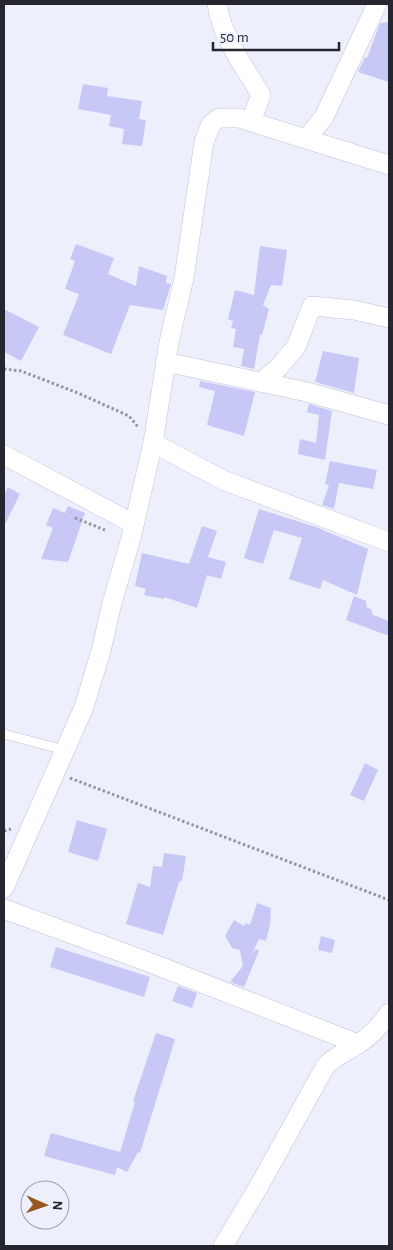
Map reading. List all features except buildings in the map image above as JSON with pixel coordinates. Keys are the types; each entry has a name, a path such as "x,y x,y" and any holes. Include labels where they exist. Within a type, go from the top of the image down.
{"street":[{"path":"217,4 224,30 249,77 262,95 251,121"},
{"path":"306,138 324,117 377,4"},
{"path":"4,888 84,707 101,651 153,443 166,362 184,278 198,174 207,131 219,118 239,118 389,165"},
{"path":"261,382 278,368 296,347 312,306 354,310 389,318"},
{"path":"166,362 261,382 389,415"},
{"path":"153,443 222,480 389,542"},
{"path":"4,455 134,524"},
{"path":"4,908 358,1044"},
{"path":"223,1246 259,1186 325,1067 333,1058 358,1044 379,1027 389,1013"}],"lane":[{"path":"4,734 64,750"}],"path":[{"path":"4,369 21,371 78,393 129,416 153,443"},
{"path":"54,772 389,900"}]}
